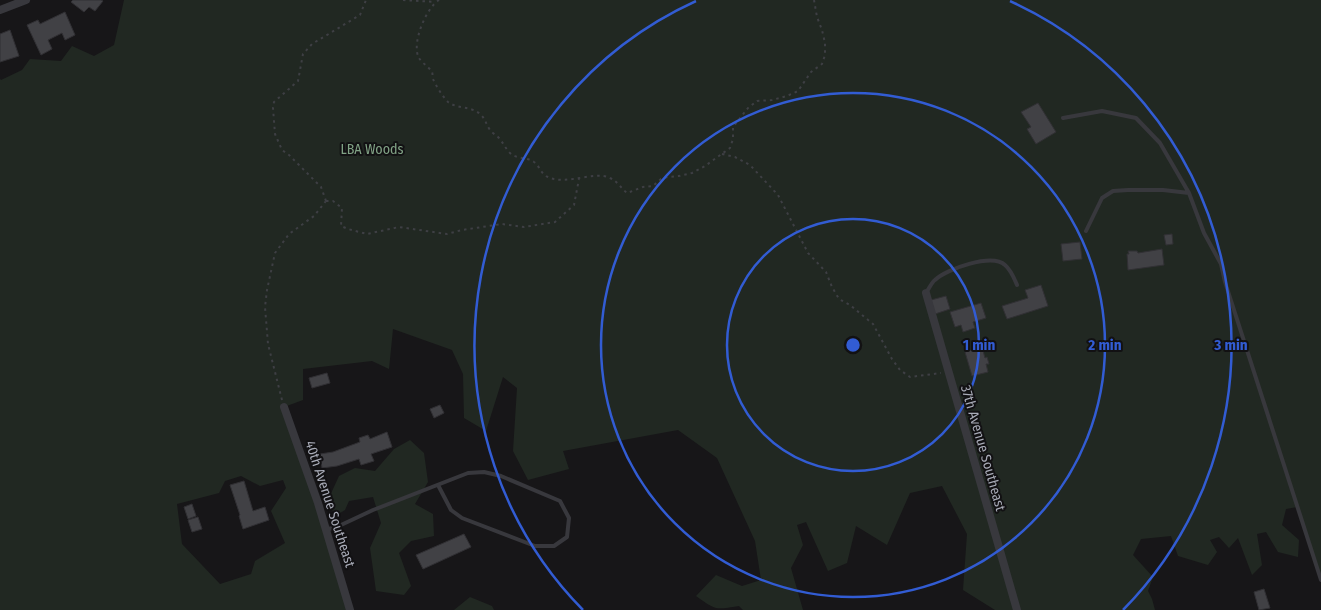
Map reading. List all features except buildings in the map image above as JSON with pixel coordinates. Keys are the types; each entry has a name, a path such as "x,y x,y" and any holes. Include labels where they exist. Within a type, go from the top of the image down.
{"street":[{"path":"0,10 26,0"},
{"name":"37th Avenue Southeast","path":"926,293 1017,610"},
{"name":"40th Avenue Southeast","path":"284,407 318,503 350,610"}],"lane":[{"path":"1063,118 1102,111 1136,118 1160,143 1189,193 1204,233 1221,264 1225,282 1321,580"},
{"path":"1086,231 1102,198 1113,191 1154,190 1189,193"},
{"path":"926,293 934,280 942,275 981,260 1000,262 1006,265 1017,285"},
{"path":"326,530 373,510 468,473 484,472 502,476 560,500 569,518 567,537 554,546 535,546 462,518 451,510 438,485"}],"path":[{"path":"326,201 321,187 290,155 282,150 275,134 274,102 298,81 303,54 312,44 360,15 366,0"},
{"path":"403,0 435,2"},
{"path":"439,0 430,8 416,44 419,57 431,71 434,81 447,101 453,105 478,112 486,121 490,131 498,137 510,154 536,163 547,176 557,179 608,177 627,193 642,187 653,186 668,177 692,173 730,148 733,139 732,128 748,108 758,101 772,100 798,91 811,72 822,64 825,55 825,43 814,0"},
{"path":"722,154 735,157 750,165 778,195 808,253 826,272 839,299 850,305 873,324 900,370 910,377 948,371"},
{"path":"326,201 333,201 342,208 341,226 348,229 367,234 399,228 447,234 502,224 524,227 555,222 574,205 579,179"},
{"path":"284,407 268,344 265,307 267,290 275,253 289,234 314,216 326,201"}],"green space":[{"name":"LBA Woods","path":"124,0 1321,0 1321,580 1297,507 1286,509 1282,525 1299,540 1298,557 1278,552 1266,532 1257,534 1262,565 1252,575 1238,538 1229,548 1219,537 1210,540 1217,552 1208,565 1178,556 1171,536 1141,539 1133,555 1153,577 1148,591 1155,610 995,610 963,590 967,534 942,486 910,493 887,545 856,526 847,563 828,571 806,522 797,525 803,545 791,568 803,610 743,610 739,606 716,608 696,596 716,575 742,586 761,580 755,541 717,458 678,430 563,451 569,469 528,480 513,451 517,388 503,377 486,431 464,418 463,374 452,350 393,329 389,369 372,361 303,369 303,400 284,407 350,610 0,610 0,79 22,70 30,59 61,61 72,46 94,56 114,45","holes":["241,476 260,486 283,480 286,488 271,511 285,543 255,561 251,574 220,584 182,544 177,504 219,493 225,481"]},
{"path":"410,440 424,453 428,482 415,504 433,514 434,536 411,541 399,553 411,586 404,595 376,591 370,548 381,523 373,497 349,501 345,510 335,516 328,500 339,476 355,468 375,471 394,449"},
{"path":"470,597 492,606 494,610 454,610"}]}
